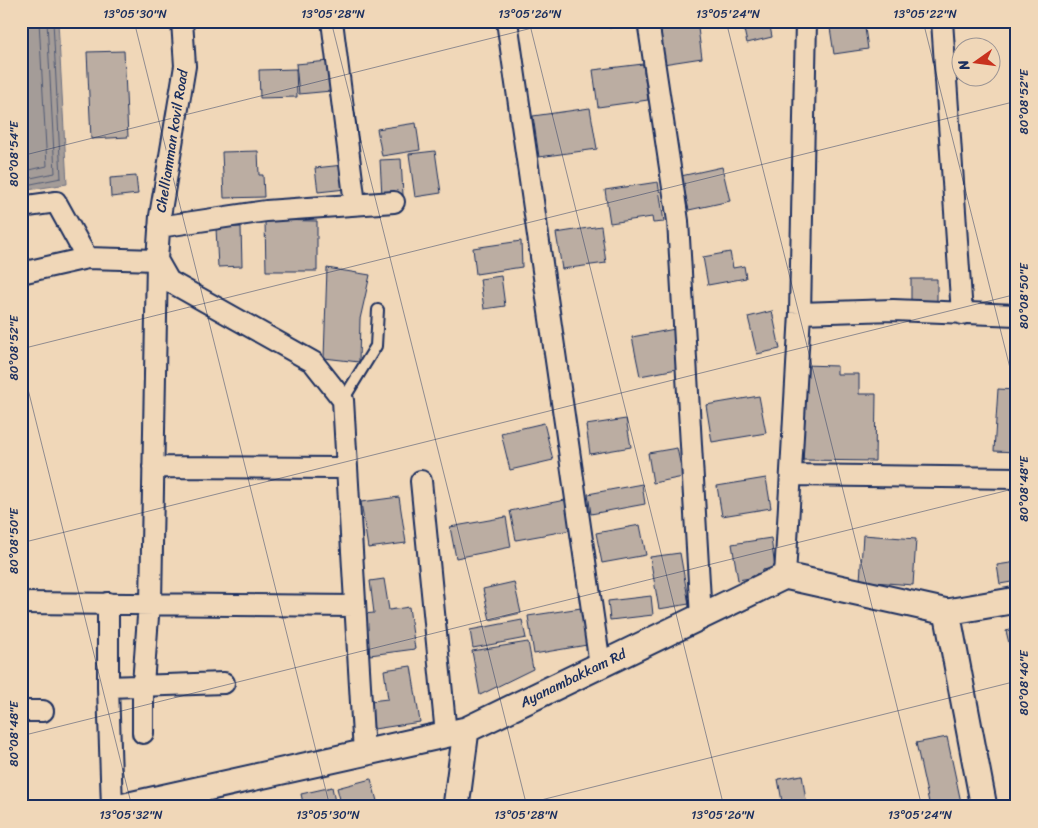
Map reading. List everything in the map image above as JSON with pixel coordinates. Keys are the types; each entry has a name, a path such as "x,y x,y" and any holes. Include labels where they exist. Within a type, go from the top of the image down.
{"street":[{"name":"Chelliamman kovil Road","path":"143,733 143,684 150,603 157,260 159,227 185,66 182,21"},
{"path":"332,21 355,204"},
{"path":"507,21 600,665"},
{"path":"648,21 678,221 701,617"},
{"path":"806,21 800,313 786,576 947,612 1017,600"},
{"path":"942,21 962,314"},
{"path":"21,206 56,202 87,258"},
{"path":"159,227 266,211 394,202"},
{"path":"21,273 87,258 157,260 169,281 313,362 342,400 364,752"},
{"path":"800,313 893,310 1017,315"},
{"path":"153,467 346,468"},
{"path":"791,475 1017,478"},
{"path":"421,481 456,732 456,807"},
{"name":"Ayanambakkam Rd","path":"121,807 456,732 786,576"},
{"path":"21,603 108,602 355,606"},
{"path":"108,602 108,686 112,807"},
{"path":"947,612 984,807"},
{"path":"108,686 224,683"},
{"path":"21,711 43,711"}],"lane":[{"path":"342,400 376,346 378,310"}],"water":[{"path":"21,21 58,21 67,184 21,191"}],"building":[{"path":"608,21 638,21 639,23 609,28"},
{"path":"697,21 702,58 663,64 657,22"},
{"path":"742,21 769,21 772,37 747,43"},
{"path":"829,21 864,21 868,49 834,54"},
{"path":"124,51 128,137 91,139 87,52"},
{"path":"329,61 331,91 299,94 296,64"},
{"path":"643,64 648,100 598,107 593,70"},
{"path":"296,69 297,97 260,98 259,70"},
{"path":"590,108 597,149 539,157 533,116"},
{"path":"416,123 420,150 382,156 377,129"},
{"path":"258,151 259,175 263,175 264,197 224,198 222,152"},
{"path":"435,151 441,193 415,197 409,154"},
{"path":"401,159 403,195 382,196 380,160"},
{"path":"343,165 346,189 318,192 315,168"},
{"path":"722,167 730,201 689,210 681,176"},
{"path":"136,176 138,194 111,197 110,178"},
{"path":"658,182 664,222 653,223 652,217 610,223 605,190"},
{"path":"265,220 317,221 317,271 266,271"},
{"path":"601,226 606,263 562,269 556,233"},
{"path":"241,227 242,266 218,267 216,228"},
{"path":"521,241 522,267 476,274 473,248"},
{"path":"730,252 733,268 744,266 746,278 708,285 703,257"},
{"path":"327,268 370,275 360,319 359,362 324,358"},
{"path":"501,276 505,306 484,309 480,279"},
{"path":"911,279 937,279 937,308 911,308"},
{"path":"772,311 780,349 757,354 748,317"},
{"path":"675,329 682,368 640,376 632,337"},
{"path":"803,365 837,366 837,374 859,374 859,394 876,394 875,461 803,460"},
{"path":"998,389 1017,390 1017,452 994,451"},
{"path":"759,396 766,433 712,442 706,405"},
{"path":"626,419 631,447 590,454 586,425"},
{"path":"544,423 553,460 510,470 501,433"},
{"path":"677,448 683,477 653,483 648,453"},
{"path":"766,478 771,508 722,516 717,486"},
{"path":"642,484 645,504 591,514 588,494"},
{"path":"399,497 406,543 368,548 361,502"},
{"path":"565,500 571,530 516,540 510,511"},
{"path":"506,517 511,547 456,558 450,527"},
{"path":"640,525 646,555 602,563 596,533"},
{"path":"863,535 916,539 913,585 860,581"},
{"path":"771,538 775,568 762,570 762,573 756,574 756,577 738,580 732,544"},
{"path":"680,553 689,604 659,609 650,557"},
{"path":"1017,562 1017,581 1000,584 997,565"},
{"path":"384,579 389,610 409,607 415,649 370,655 364,614 374,613 370,581"},
{"path":"514,582 521,613 490,620 483,589"},
{"path":"651,596 653,615 610,620 608,601"},
{"path":"581,608 587,645 534,654 528,616"},
{"path":"522,620 526,638 473,648 470,630"},
{"path":"1017,628 1017,675 1006,631"},
{"path":"528,642 533,669 480,695 472,651"},
{"path":"411,666 420,722 374,729 370,701 388,699 384,670"},
{"path":"947,737 962,807 930,807 916,743"},
{"path":"802,775 807,807 783,807 778,779"},
{"path":"371,779 377,801 357,807 342,807 337,788"},
{"path":"332,787 336,807 304,807 301,794"}]}
